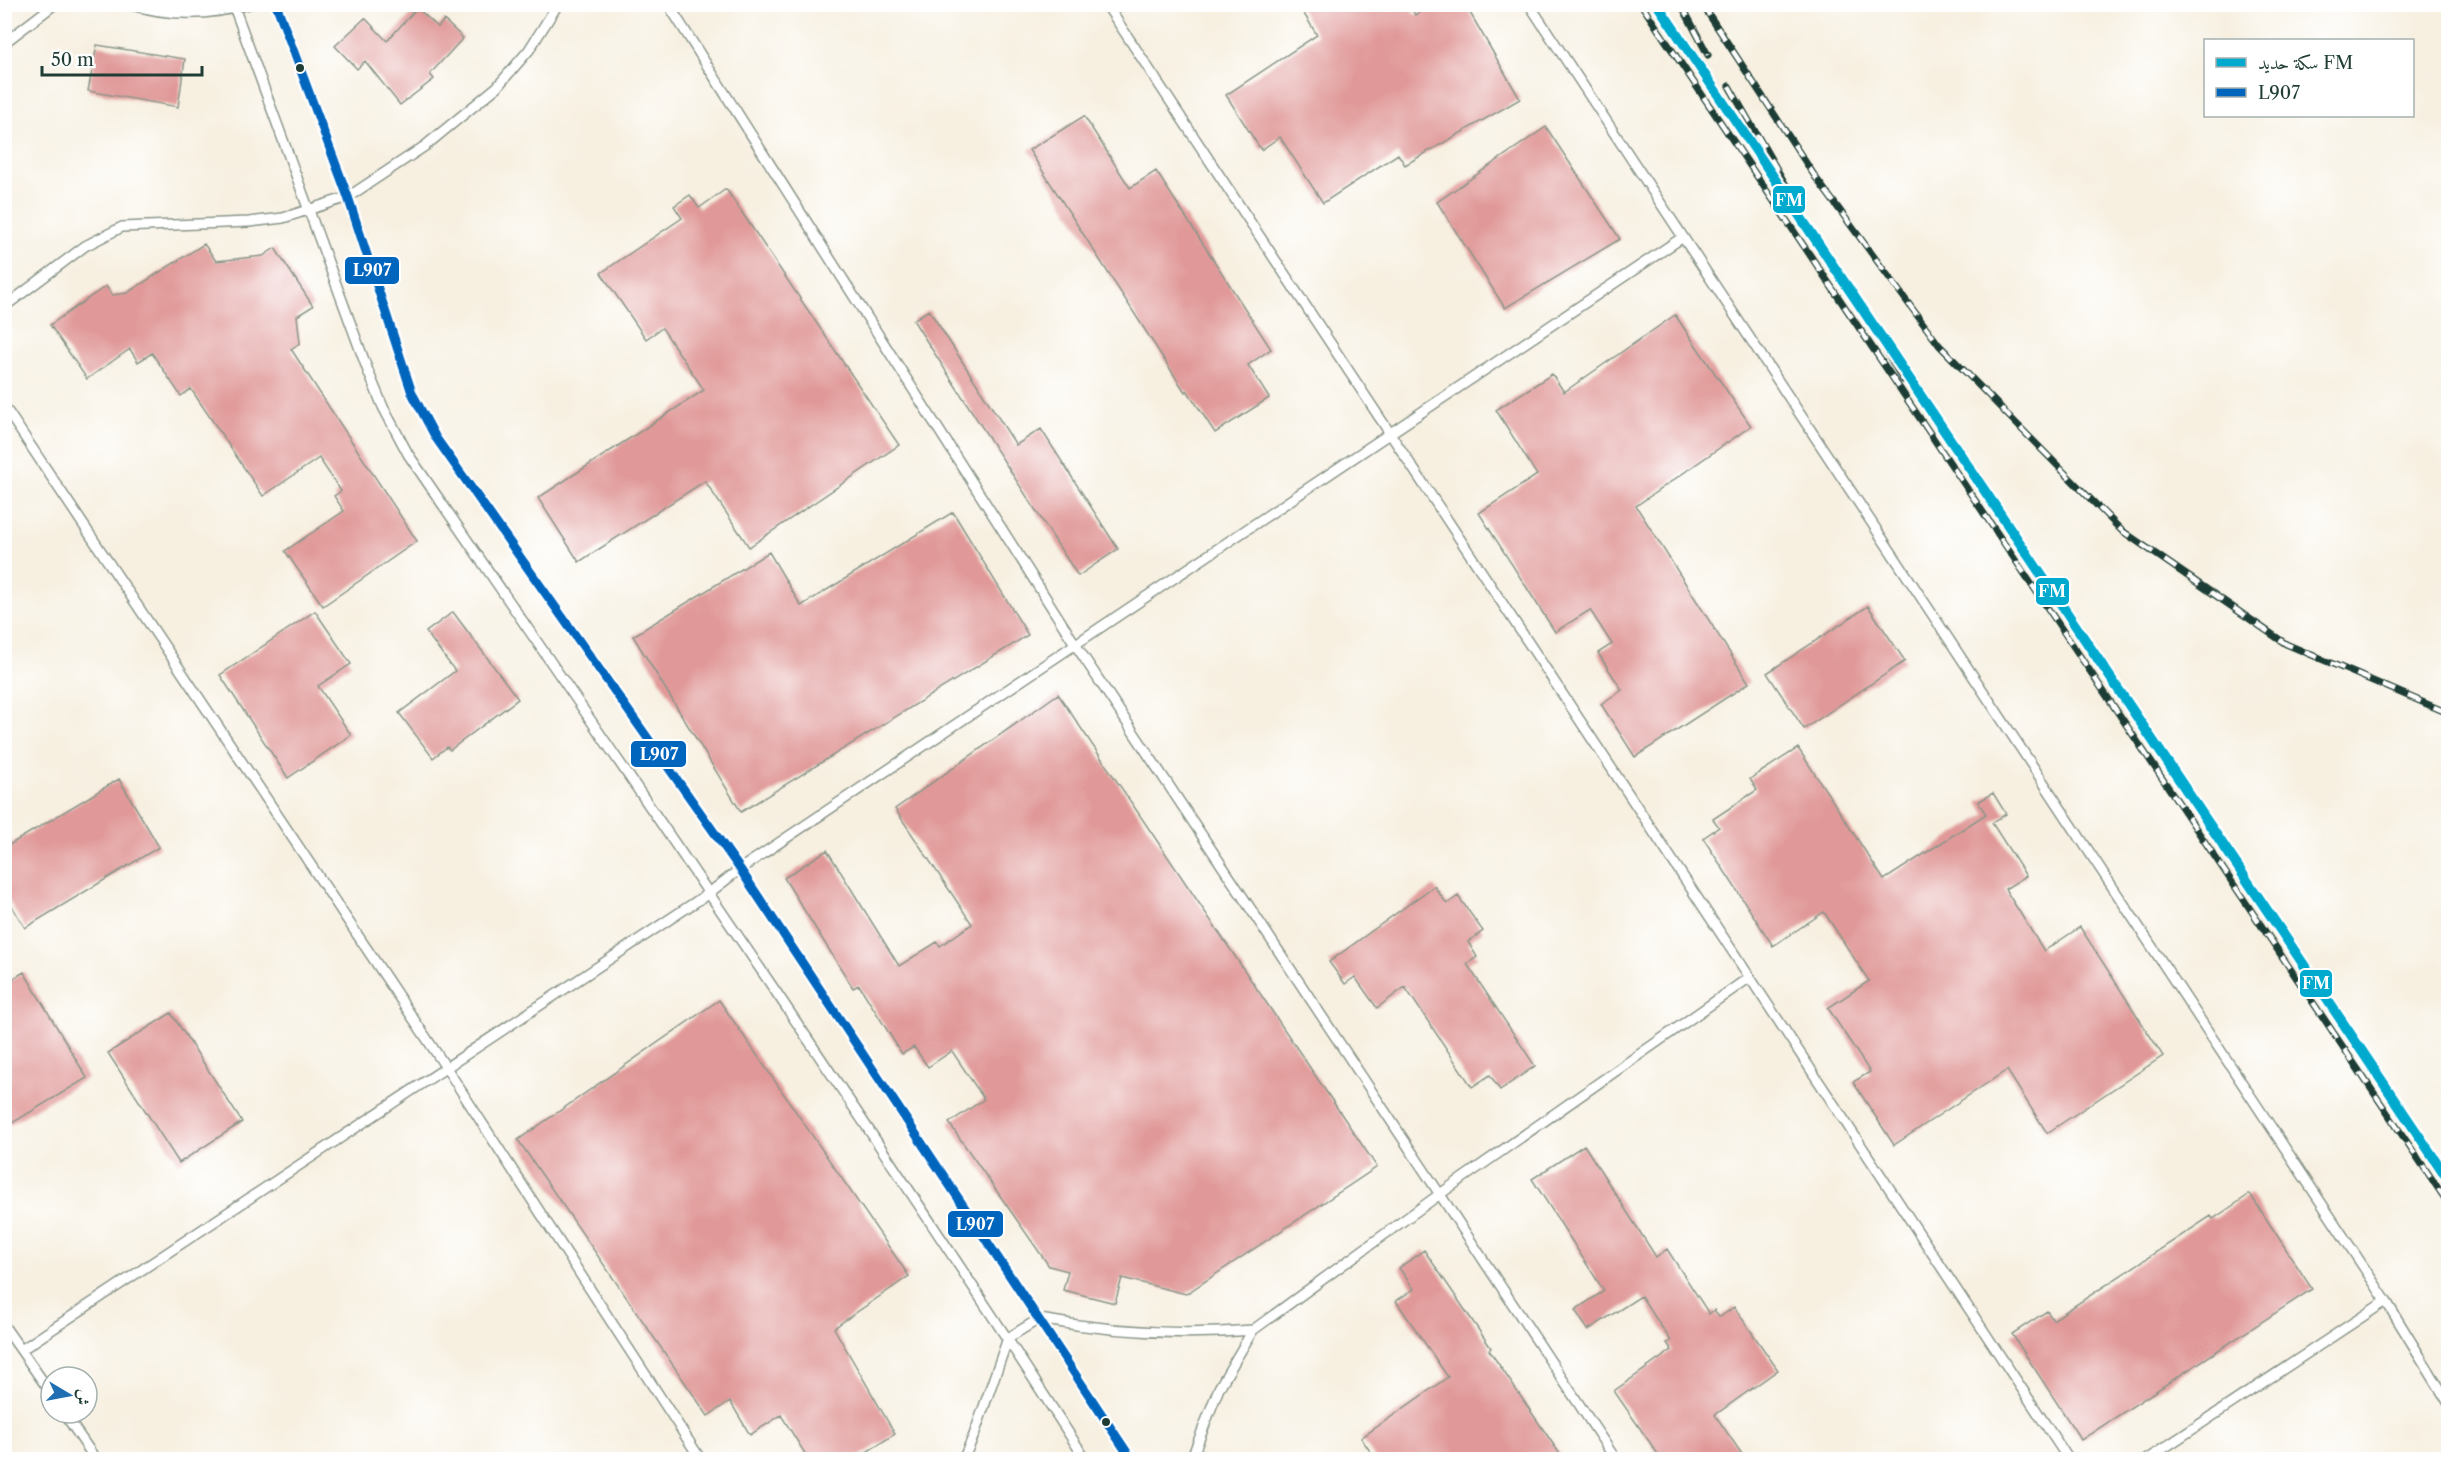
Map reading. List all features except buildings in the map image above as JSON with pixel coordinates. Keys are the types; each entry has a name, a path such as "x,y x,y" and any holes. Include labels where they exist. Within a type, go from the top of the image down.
{"lane":[{"path":"4,43 55,4"},
{"path":"128,4 167,13 189,14 249,4"},
{"path":"276,4 348,197 412,393 436,438 740,869 1132,1460"},
{"path":"4,307 85,246 122,226 249,222 310,211 348,197 425,146 497,87 529,50 558,4"},
{"path":"668,4 1075,644 1616,1460"},
{"path":"1106,4 2069,1460"},
{"path":"1529,4 2386,1301 2448,1402"},
{"path":"234,7 368,371 383,408 408,454 709,893 1008,1338 1086,1460"},
{"path":"21,1350 445,1066 709,893 740,869 1683,237"},
{"path":"4,406 445,1066 701,1460"},
{"path":"1191,1460 1219,1388 1253,1330 1440,1194 1750,977"},
{"path":"2146,1460 2386,1301"},
{"path":"963,1460 978,1425 1008,1338 1039,1319 1135,1332 1210,1334 1253,1330"},
{"path":"4,1326 39,1376"},
{"path":"72,1425 96,1460"}],"railway":[{"path":"1641,4 2448,1203"},
{"path":"1681,4 1708,55"},
{"path":"1702,4 1816,178 1939,345 2121,530 2286,644 2448,713"},
{"path":"1729,86 1829,260"},
{"path":"1856,300 1903,380"}],"rail line":[{"name":"FM","path":"1657,4 2448,1179"}],"transit line":[{"name":"L907","path":"276,4 348,197 412,393 436,438 740,869 1132,1460"}]}
